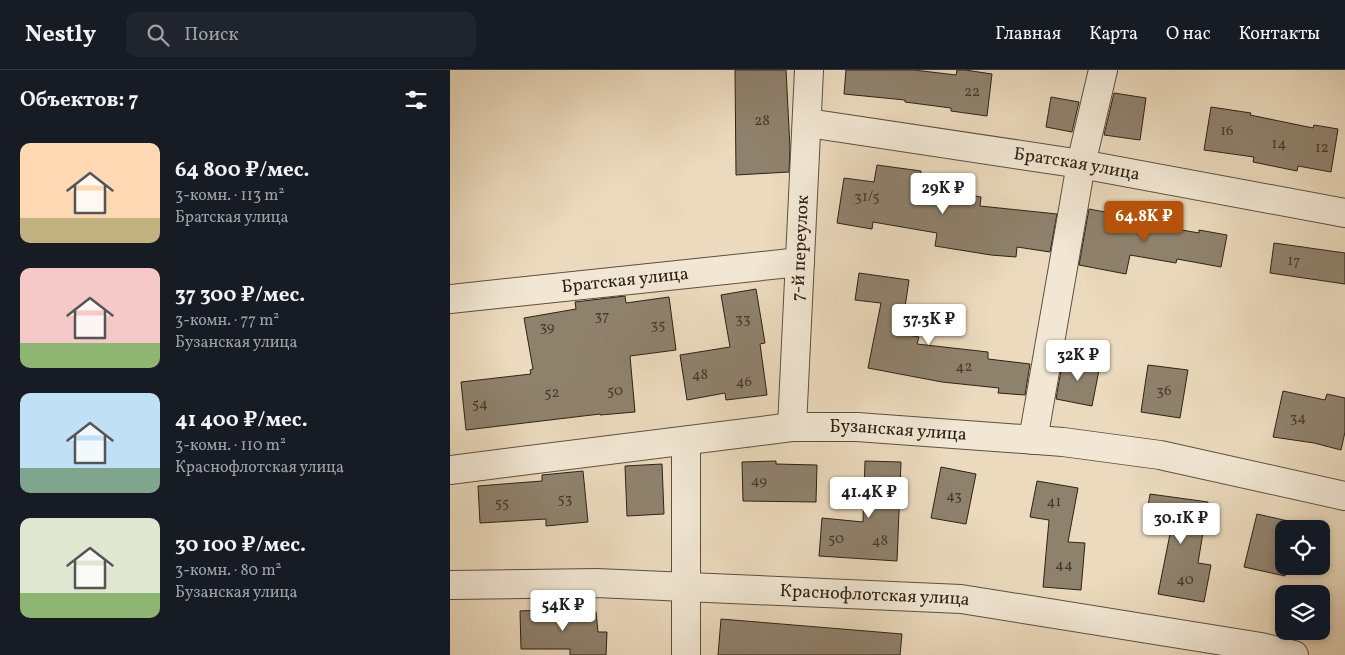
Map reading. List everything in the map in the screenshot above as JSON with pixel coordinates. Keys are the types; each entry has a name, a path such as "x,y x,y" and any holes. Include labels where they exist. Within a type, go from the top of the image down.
{"street":[{"name":"7-й переулок","path":"792,427 808,123 809,70"},
{"path":"1033,440 1081,164 1103,70"},
{"name":"Братская улица","path":"808,123 1081,164 1345,213"},
{"name":"Братская улица","path":"450,299 800,262"},
{"name":"Бузанская улица","path":"450,470 792,427 856,427 1063,442 1160,456 1345,496"},
{"path":"686,441 686,655"},
{"name":"Краснофлотская улица","path":"450,585 596,583 961,599 1260,651 1294,655"}],"building":[{"path":"735,70 786,70 790,148 789,172 736,175"},
{"path":"846,70 914,70 956,75 957,70 965,70 992,74 987,116 951,111 951,108 905,102 905,100 844,94"},
{"path":"1114,93 1146,98 1140,140 1104,135"},
{"path":"1051,97 1079,102 1072,132 1046,127"},
{"path":"1211,107 1251,113 1250,115 1313,128 1314,125 1338,129 1331,172 1298,166 1297,171 1253,162 1254,157 1204,150"},
{"path":"877,165 921,171 919,186 981,197 980,206 1057,214 1050,252 1017,247 1016,257 991,255 935,246 937,233 873,222 872,229 837,223 844,178 874,182"},
{"path":"1089,209 1137,218 1136,222 1199,233 1199,230 1227,235 1221,267 1177,259 1176,263 1130,255 1126,274 1079,265"},
{"path":"1274,243 1345,253 1345,284 1270,273"},
{"path":"859,273 909,280 901,334 919,337 917,344 988,352 988,359 1030,364 1025,395 998,393 999,388 942,382 868,368 881,303 855,300"},
{"path":"756,289 765,343 760,344 767,395 726,400 725,393 687,400 680,355 730,347 721,295"},
{"path":"625,296 626,303 669,297 676,350 630,356 635,412 600,414 466,430 461,382 531,374 530,370 533,369 524,318 576,309 575,302"},
{"path":"1063,359 1100,365 1092,406 1056,399"},
{"path":"1148,365 1188,370 1180,418 1141,412"},
{"path":"1283,391 1325,400 1327,394 1345,398 1345,432 1341,450 1314,443 1273,437"},
{"path":"776,461 776,464 817,465 816,502 743,501 742,462"},
{"path":"865,461 901,462 897,561 819,556 822,518 863,522"},
{"path":"662,464 664,514 627,516 625,466"},
{"path":"941,467 976,474 966,524 931,518"},
{"path":"583,471 588,522 546,526 546,519 480,523 478,486 542,481 542,475"},
{"path":"1037,481 1078,488 1068,542 1085,543 1081,590 1043,587 1049,520 1030,517"},
{"path":"1150,494 1208,502 1198,563 1211,565 1204,602 1158,594 1170,534 1144,530"},
{"path":"1257,514 1284,520 1275,520 1275,574 1244,567"},
{"path":"561,609 561,611 596,612 598,632 607,632 606,655 570,655 570,649 521,649 520,611"},
{"path":"721,619 902,634 900,655 718,655"}]}
